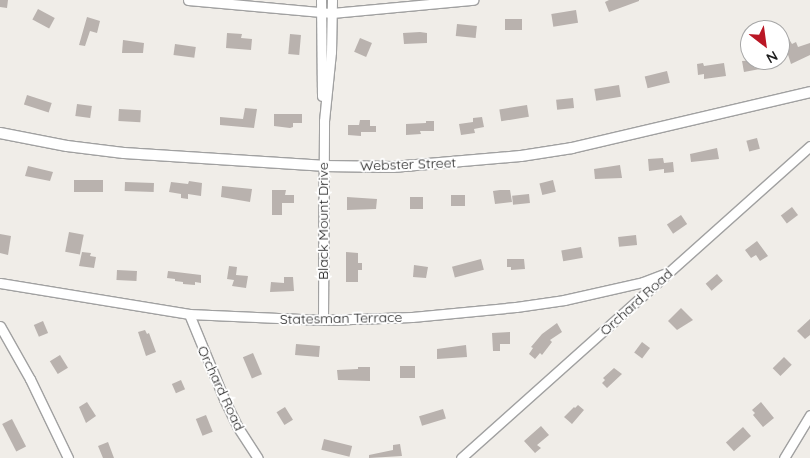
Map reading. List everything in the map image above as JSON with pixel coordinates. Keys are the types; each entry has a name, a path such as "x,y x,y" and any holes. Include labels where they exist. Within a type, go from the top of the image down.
{"street":[{"path":"188,0 332,13 473,0"},
{"name":"Black Mount Drive","path":"321,0 324,122 323,320"},
{"name":"Black Mount Drive","path":"324,122 331,52 332,0"},
{"name":"Webster Street","path":"0,133 67,146 124,153 323,166 393,167 521,156 614,139 810,92"},
{"name":"Orchard Road","path":"461,458 810,146"},
{"name":"Statesman Terrace","path":"0,284 189,314 323,320 421,317 535,304 643,282 667,273"},
{"name":"Orchard Road","path":"189,314 224,399 237,426 258,458"},
{"path":"0,326 30,378 68,458"},
{"path":"784,458 810,415"}],"building":[{"path":"0,0 8,0 7,8 0,7"},
{"path":"609,0 639,1 609,12 605,2"},
{"path":"38,9 55,18 49,29 32,20"},
{"path":"576,10 578,23 553,27 551,14"},
{"path":"87,17 100,21 97,33 90,31 85,46 79,45"},
{"path":"505,19 522,19 522,30 505,30"},
{"path":"457,24 477,26 476,38 456,36"},
{"path":"227,33 242,34 241,38 252,39 251,50 226,48"},
{"path":"403,33 427,33 427,43 404,44"},
{"path":"290,34 301,35 299,55 288,54"},
{"path":"360,38 372,43 366,57 354,52"},
{"path":"123,40 144,43 143,53 122,53"},
{"path":"790,41 792,44 796,42 798,47 810,43 810,55 791,64"},
{"path":"175,44 196,47 194,58 173,55"},
{"path":"703,63 704,66 724,63 726,76 704,79 704,74 698,75 697,64"},
{"path":"667,71 670,83 648,88 645,77"},
{"path":"619,85 621,97 596,101 594,89"},
{"path":"27,95 52,103 49,113 24,105"},
{"path":"573,98 574,108 557,110 556,100"},
{"path":"77,104 92,106 90,118 75,116"},
{"path":"527,105 529,117 501,121 499,109"},
{"path":"245,108 257,109 254,128 220,125 220,117 243,119"},
{"path":"119,109 141,110 140,122 118,121"},
{"path":"274,114 302,114 302,123 293,123 293,127 290,128 274,126"},
{"path":"482,117 484,127 474,129 475,133 461,135 459,124 473,122 473,118"},
{"path":"360,120 370,120 370,126 376,126 376,132 361,132 361,136 348,135 348,125 359,125"},
{"path":"426,121 434,121 434,131 420,131 421,134 406,135 406,124 426,123"},
{"path":"757,138 760,149 749,151 746,141"},
{"path":"717,148 719,159 691,162 690,154"},
{"path":"663,158 664,163 673,162 674,172 664,173 664,169 649,171 648,159"},
{"path":"620,165 622,178 595,179 594,169"},
{"path":"28,166 53,172 50,181 25,176"},
{"path":"74,180 103,180 103,192 74,192"},
{"path":"553,180 556,192 542,195 539,183"},
{"path":"189,181 202,183 201,196 188,194 188,199 181,198 181,194 169,192 171,182 188,184"},
{"path":"125,182 154,183 154,192 125,191"},
{"path":"222,186 252,189 250,202 221,197"},
{"path":"272,190 286,190 285,195 294,195 294,203 282,203 282,215 272,215"},
{"path":"510,190 512,202 495,204 493,191"},
{"path":"529,194 530,203 513,205 512,196"},
{"path":"451,195 465,195 465,206 451,206"},
{"path":"347,197 377,199 376,209 347,210"},
{"path":"410,197 423,197 423,209 410,209"},
{"path":"792,207 798,215 787,223 781,215"},
{"path":"681,215 687,224 673,234 667,225"},
{"path":"69,232 84,235 80,254 65,252"},
{"path":"0,234 11,236 8,255 0,253"},
{"path":"636,235 637,245 619,247 618,237"},
{"path":"757,241 768,256 760,261 756,255 751,258 745,250"},
{"path":"581,247 583,258 563,261 561,250"},
{"path":"82,252 91,253 90,256 96,257 94,268 79,266"},
{"path":"346,252 358,253 358,263 362,263 362,270 358,270 358,282 346,282"},
{"path":"481,259 484,270 455,277 452,267"},
{"path":"507,259 524,259 525,269 511,270 511,267 507,267"},
{"path":"414,265 428,267 426,278 413,277"},
{"path":"229,266 237,267 236,275 248,276 246,288 232,286 234,280 227,279"},
{"path":"117,270 137,271 136,281 116,280"},
{"path":"168,271 201,275 201,283 195,282 195,285 183,284 183,282 175,281 175,279 167,278"},
{"path":"717,274 723,281 712,291 706,284"},
{"path":"284,277 293,277 294,291 270,292 271,282 284,283"},
{"path":"681,308 693,320 677,330 668,321"},
{"path":"810,319 810,335 805,339 797,331"},
{"path":"43,321 48,333 39,337 34,325"},
{"path":"557,323 562,332 550,340 552,342 542,355 540,353 535,359 529,354 533,348 531,347 542,334"},
{"path":"145,330 147,334 149,333 156,352 146,356 138,332"},
{"path":"510,332 510,344 500,344 500,351 493,351 492,333"},
{"path":"642,342 650,348 642,358 634,352"},
{"path":"296,344 320,346 319,357 295,355"},
{"path":"466,345 467,357 437,359 437,349"},
{"path":"253,353 262,374 252,378 243,357"},
{"path":"60,355 68,368 58,374 50,361"},
{"path":"784,357 792,365 780,376 773,368"},
{"path":"400,366 415,366 415,378 400,378"},
{"path":"358,367 370,367 370,381 338,380 337,370 358,369"},
{"path":"614,368 622,374 607,388 602,383 605,380 603,378"},
{"path":"181,380 185,389 176,393 172,384"},
{"path":"87,402 96,416 86,423 79,407"},
{"path":"761,402 774,418 763,427 753,415 755,413 752,410"},
{"path":"578,405 584,410 572,424 564,417"},
{"path":"285,407 293,420 284,425 277,412"},
{"path":"443,409 446,419 422,426 419,416"},
{"path":"206,415 213,432 203,436 196,419"},
{"path":"12,419 26,447 16,452 2,424"},
{"path":"541,426 549,435 537,445 541,448 535,453 524,441"},
{"path":"743,427 751,436 734,451 726,442"},
{"path":"324,439 352,446 349,457 321,450"},
{"path":"108,442 114,458 103,458 98,446"},
{"path":"400,444 402,456 369,458 369,455 393,450 393,445"}]}
